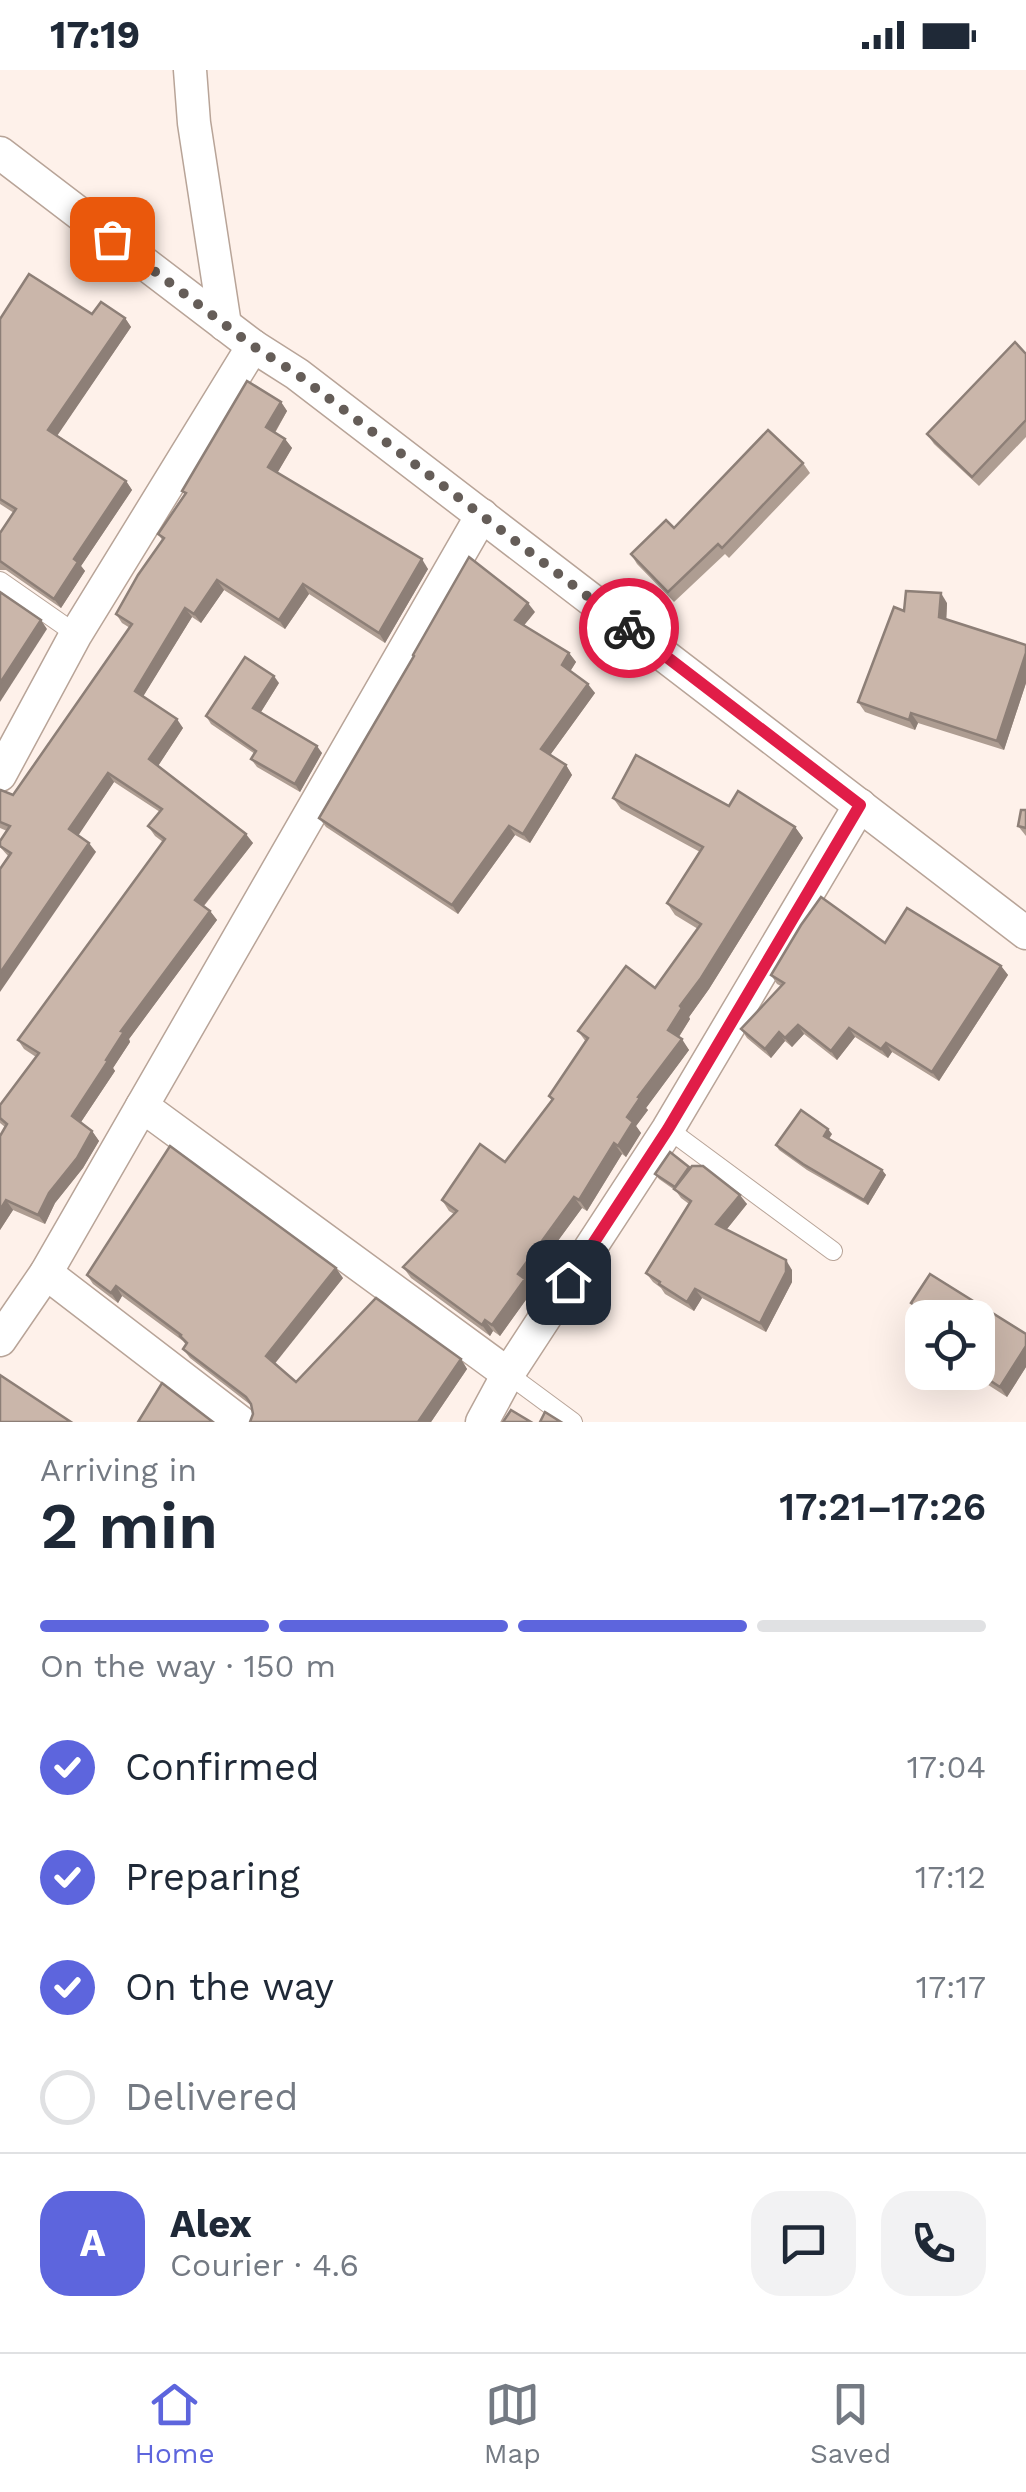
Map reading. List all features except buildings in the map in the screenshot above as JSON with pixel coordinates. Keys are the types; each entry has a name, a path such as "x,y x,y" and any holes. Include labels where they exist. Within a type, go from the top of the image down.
{"street":[{"path":"190,70 194,123 224,325"},
{"path":"0,153 224,325 297,374 1026,933"},
{"path":"0,775 76,634 253,346"},
{"path":"0,1340 46,1273 482,516"},
{"path":"482,1422 508,1374 668,1129 860,805"},
{"path":"142,1106 508,1374"},
{"path":"46,1273 240,1422"}],"lane":[{"path":"0,581 76,634"},
{"path":"668,1129 833,1252"},
{"path":"508,1374 573,1422"}],"way so far":[{"path":"112,239 253,346 297,374 629,628"}],"route":[{"path":"568,1282 668,1129 860,805 629,628"}]}
